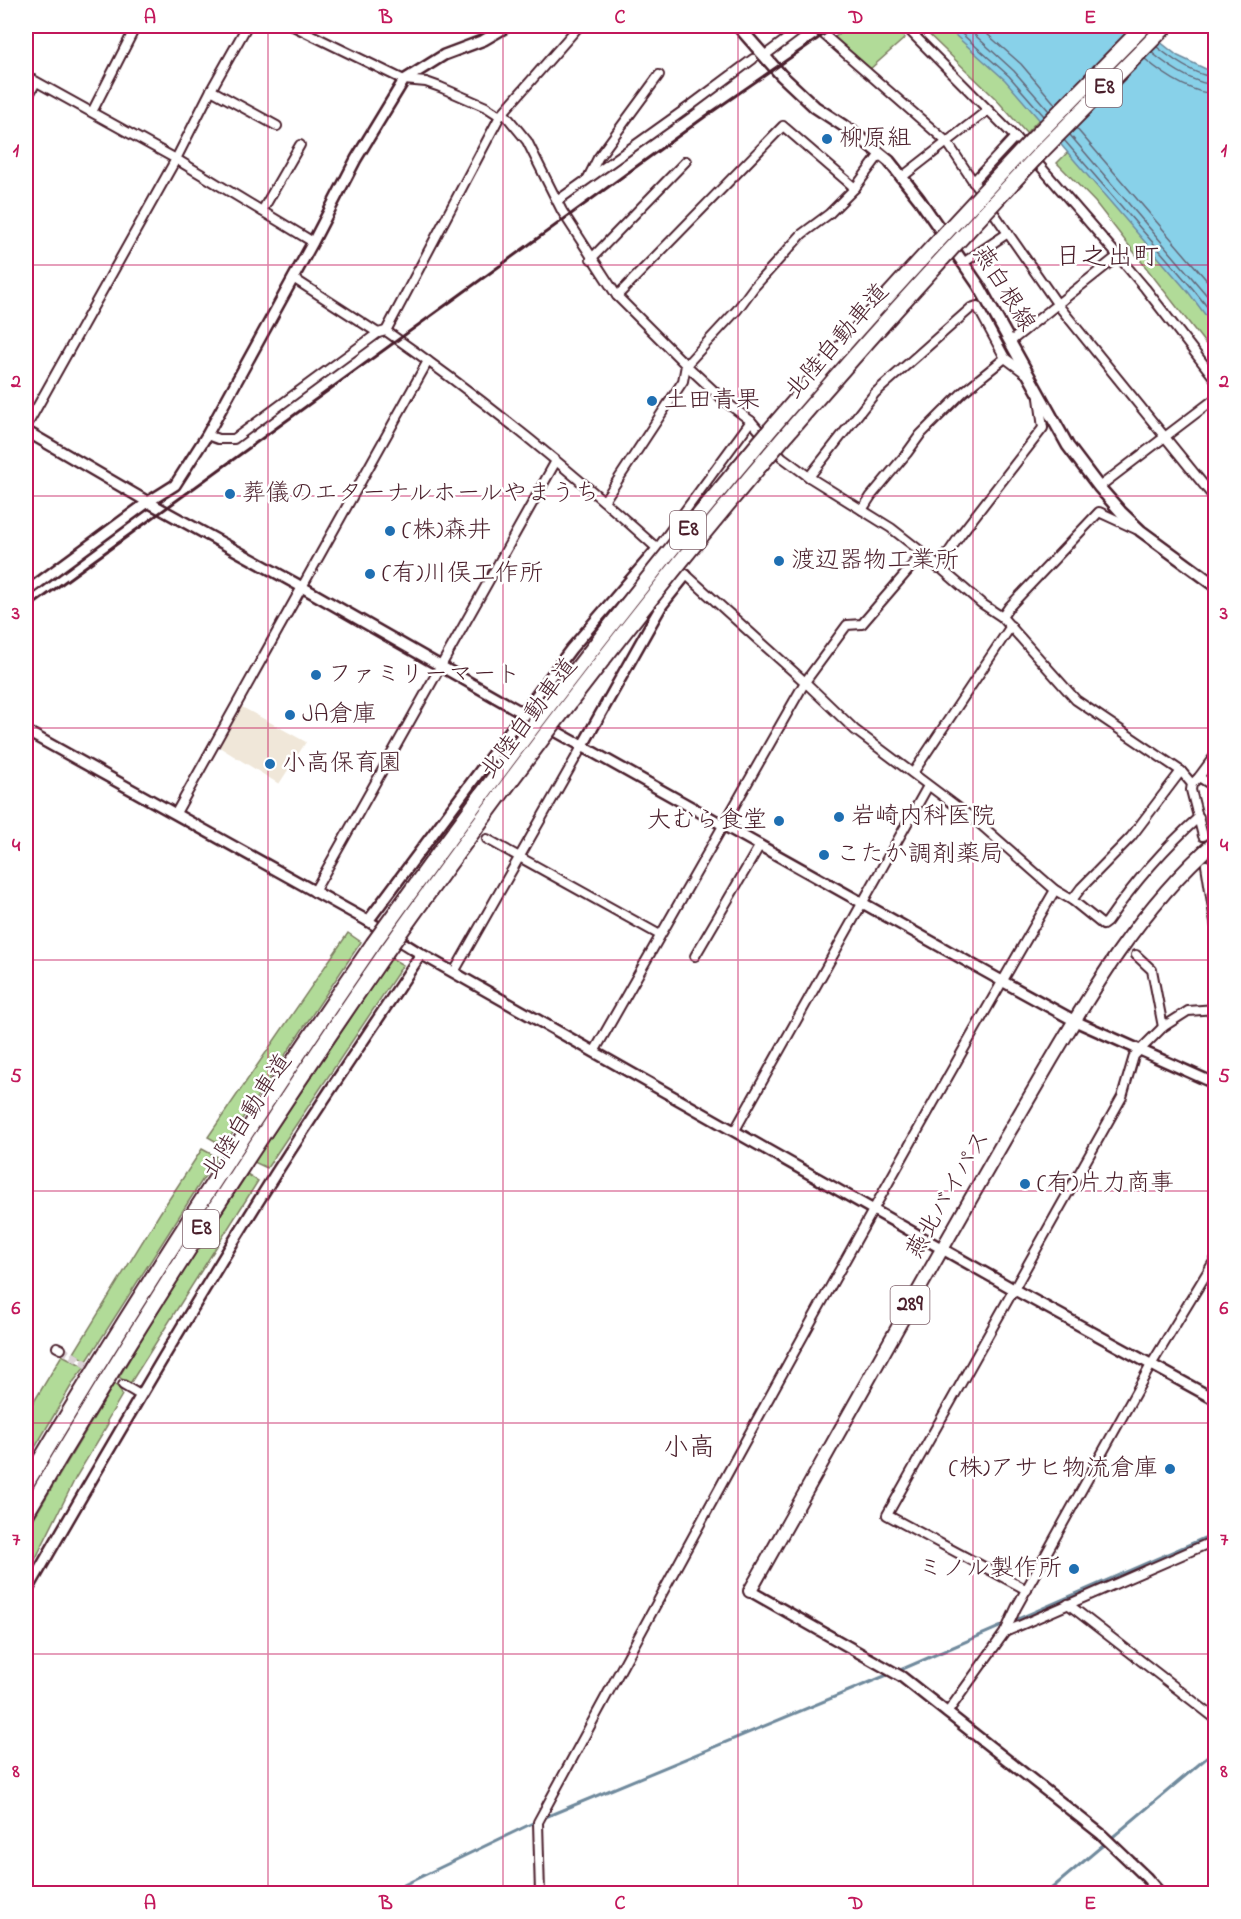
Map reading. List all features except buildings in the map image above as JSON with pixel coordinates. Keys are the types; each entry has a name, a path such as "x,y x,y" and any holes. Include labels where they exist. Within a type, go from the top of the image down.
{"highway":[{"name":"北陸自動車道","path":"26,1484 109,1345 193,1213 373,944 573,673 686,531 793,403 973,203 1144,26"},
{"name":"北陸自動車道","path":"26,1514 87,1411 278,1111 386,952 506,786 726,506 886,321 1051,142 1166,26"},
{"name":"燕北バイパス","path":"750,1591 942,1248 1075,1021 1117,954 1147,912 1209,838"}],"main road":[{"name":"燕白根線","path":"738,26 758,57 781,75 814,107 853,132 889,161 919,199 963,263 1011,341 1068,446 1099,487 1120,512 1141,531 1215,586"}],"street":[{"path":"92,112 136,26"},
{"path":"247,26 26,429 148,502 1002,981 1075,1021 1215,1084"},
{"path":"293,26 307,29 404,80 426,82 502,114 527,141 557,201 591,259 617,296 686,366 751,421 782,457 809,477 891,528 981,603 1002,617 1076,700 1181,771 1192,784"},
{"path":"26,592 148,502 175,485 207,435 356,159 404,80 444,55 484,40 508,26"},
{"path":"207,435 218,439 234,439 382,332 502,114 579,26"},
{"path":"557,201 804,26"},
{"path":"814,26 947,142 1058,305 1215,500"},
{"path":"905,26 1015,137 1145,288 1215,380"},
{"path":"588,179 598,158 659,75"},
{"path":"26,76 176,159 313,242"},
{"path":"26,100 36,82"},
{"path":"211,90 277,126"},
{"path":"902,177 988,110"},
{"path":"617,296 783,126 855,188"},
{"path":"973,182 1015,137"},
{"path":"262,211 300,145"},
{"path":"604,501 683,381 686,366 802,234 829,214 855,188 880,154"},
{"path":"591,259 686,161"},
{"path":"963,263 1008,233"},
{"path":"1011,341 1118,256"},
{"path":"293,279 428,360 556,461 604,501 855,730 980,824 1055,890 1072,900 1103,925 1152,862 1198,817"},
{"path":"809,477 875,393 971,308 977,306 1005,358 1029,376"},
{"path":"862,510 920,435 963,392 1005,358"},
{"path":"176,813 428,360"},
{"path":"938,568 961,534 1043,428 1038,393"},
{"path":"1099,487 1215,398"},
{"path":"368,921 571,649 657,549 751,421"},
{"path":"314,892 556,461"},
{"path":"1002,617 1098,512 1141,531"},
{"path":"594,1052 805,682 847,625 862,624 923,554"},
{"path":"454,972 662,605 686,575"},
{"path":"913,773 1011,626"},
{"path":"26,731 368,921 421,954 1015,1290 1215,1400"},
{"path":"1209,838 1198,817 1191,790 1192,784 1215,753"},
{"path":"1072,900 1131,837 1181,771"},
{"path":"1199,777 1215,788"},
{"path":"735,1130 928,786"},
{"path":"487,839 660,935"},
{"path":"695,956 760,845"},
{"path":"1206,865 1215,928"},
{"path":"540,1893 538,1822 695,1532 1055,890"},
{"path":"26,1593 140,1395 278,1171 421,954"},
{"path":"1136,955 1152,970 1163,1027"},
{"path":"1027,1590 887,1515 1122,1097 1131,1061 1163,1027 1188,1011 1215,1009"},
{"path":"947,1713 1005,1632 1151,1365 1215,1258"},
{"path":"123,1385 140,1395"},
{"path":"1005,1632 1215,1540"},
{"path":"750,1591 902,1677 1101,1834 1161,1893"},
{"path":"1068,1604 1215,1719"}],"shaded area":[{"name":"小高保育園","path":"240,706 306,742 279,784 216,745"}],"green space":[{"path":"852,26 895,26 905,38 870,69 833,38"},
{"path":"920,26 955,26 1043,115 1026,133 995,98"},
{"path":"1073,147 1215,318 1215,356 1095,202 1057,163"},
{"path":"348,933 361,942 224,1146 208,1137"},
{"path":"391,958 403,965 267,1168 254,1162"},
{"path":"202,1149 217,1157 87,1361 74,1353"},
{"path":"247,1174 258,1181 131,1382 128,1383 119,1377 161,1306"},
{"path":"62,1355 85,1367 74,1381 26,1463 26,1415"},
{"path":"114,1384 120,1389 122,1395 107,1421 108,1424 76,1477 26,1578 26,1531"}],"water":[{"path":"945,26 1140,26 1178,56 1210,71 1215,71 1215,328 1189,293 1005,80"}],"waterway":[{"path":"898,1671 1216,1533"},
{"path":"543,1818 892,1673"},
{"path":"1045,1894 1216,1750"},
{"path":"385,1894 537,1821"}],"tunnel":[{"path":"61,1349 96,1370"}],"railway":[{"path":"26,610 706,116 836,26"}],"place":[{"name":"柳原組","path":"827,139"},
{"name":"土田青果","path":"652,401"},
{"name":"葬儀のエターナルホールやまうち","path":"230,494"},
{"name":"(株)森井","path":"390,531"},
{"name":"渡辺器物工業所","path":"779,561"},
{"name":"(有)川俣工作所","path":"370,574"},
{"name":"ファミリーマート","path":"316,675"},
{"name":"JA倉庫","path":"290,715"},
{"name":"小高保育園","path":"270,764"},
{"name":"岩崎内科医院","path":"839,817"},
{"name":"大むら食堂","path":"779,821"},
{"name":"こたか調剤薬局","path":"824,855"},
{"name":"(有)片力商事","path":"1025,1184"},
{"name":"(株)アサヒ物流倉庫","path":"1170,1469"},
{"name":"ミノル製作所","path":"1074,1569"}],"district":[{"name":"日之出町","path":"1107,258"},
{"name":"小高","path":"689,1449"}]}
